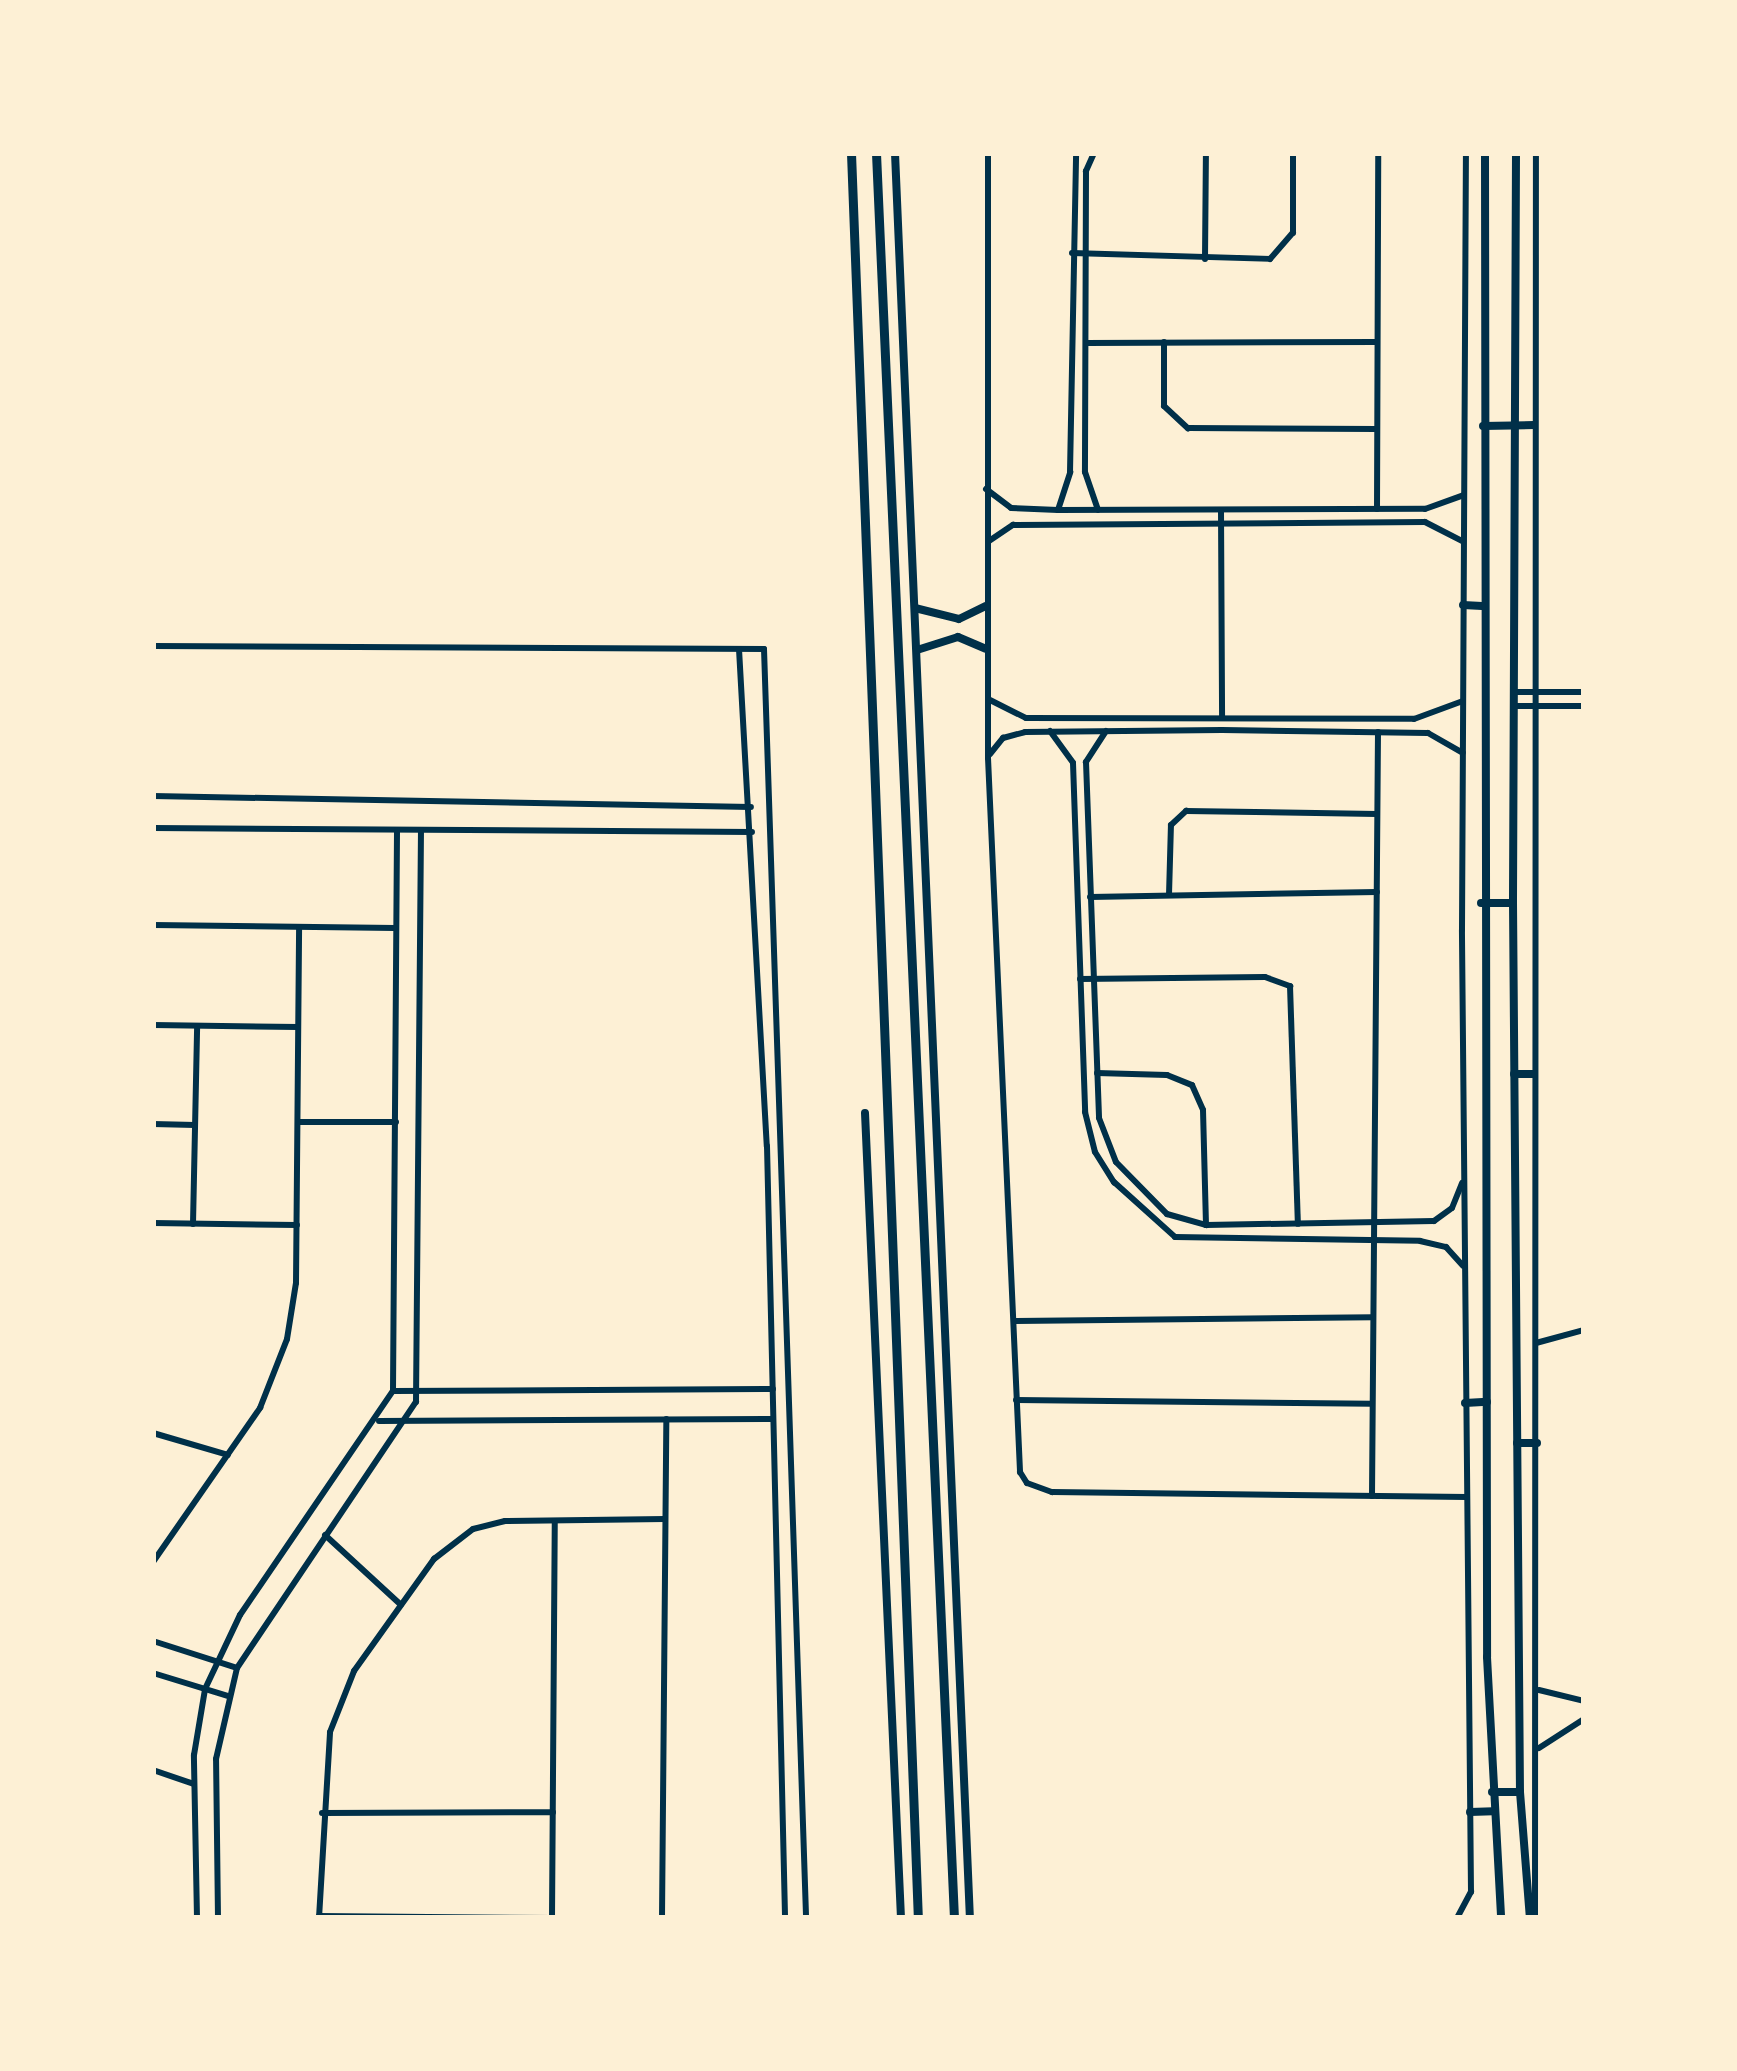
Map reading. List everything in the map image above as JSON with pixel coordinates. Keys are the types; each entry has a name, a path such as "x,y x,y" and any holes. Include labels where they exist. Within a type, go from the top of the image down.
{"main road":[{"path":"851,153 882,1112 918,1918"},
{"path":"876,153 954,1918"},
{"path":"865,1113 882,1112"}],"street":[{"path":"895,153 970,1918"},
{"path":"988,153 988,758 1020,1472 1038,1491 1466,1497"},
{"path":"1058,510 1070,472 1076,153"},
{"path":"1094,153 1086,171 1085,472 1098,510"},
{"path":"1205,259 1206,153"},
{"path":"1072,253 1259,261 1288,244 1293,153"},
{"path":"1376,508 1378,153"},
{"path":"1457,1918 1472,1892 1462,753 1466,153"},
{"path":"1484,153 1481,903 1491,1792 1501,1918"},
{"path":"1516,153 1513,903 1520,1792 1533,1918"},
{"path":"1533,1918 1539,1748 1532,706 1536,153"},
{"path":"1164,342 1165,406 1188,428 1376,429"},
{"path":"1087,343 1377,342"},
{"path":"1483,426 1534,425"},
{"path":"986,489 1011,508 1058,510 1435,508 1464,495"},
{"path":"1222,511 1222,730"},
{"path":"986,543 1013,524 1425,522 1464,543"},
{"path":"1463,605 1482,606"},
{"path":"915,608 958,619 986,607"},
{"path":"916,651 958,637 986,649"},
{"path":"153,646 764,649 806,1918"},
{"path":"739,649 752,832 785,1918"},
{"path":"1514,692 1584,692"},
{"path":"987,696 1026,718 1414,719 1463,701"},
{"path":"1514,706 1584,706"},
{"path":"988,758 1013,733 1050,731 1427,733 1462,753"},
{"path":"1050,731 1073,763 1089,1135 1102,1167 1142,1214 1193,1241 1433,1242 1464,1268"},
{"path":"1106,731 1085,762 1097,1072 1102,1132 1126,1175 1167,1214 1206,1225 1374,1223 1444,1216 1466,1174"},
{"path":"1372,1496 1378,732"},
{"path":"153,796 751,807"},
{"path":"1169,895 1171,825 1186,812 1377,814"},
{"path":"153,828 752,832"},
{"path":"197,1918 194,1784 205,1689 216,1661 379,1420 393,1391 397,830"},
{"path":"218,1918 216,1760 237,1668 409,1420 417,1391 421,830"},
{"path":"1090,897 1376,892"},
{"path":"1481,903 1513,903"},
{"path":"153,925 396,928"},
{"path":"153,1562 267,1394 287,1339 297,1225 299,927"},
{"path":"1080,979 1265,977 1290,986 1298,1224"},
{"path":"153,1025 298,1027"},
{"path":"193,1224 197,1026"},
{"path":"1097,1072 1167,1075 1192,1084 1203,1110 1206,1225"},
{"path":"1514,1074 1534,1074"},
{"path":"865,1113 901,1918"},
{"path":"298,1122 396,1123"},
{"path":"153,1124 195,1125"},
{"path":"1089,1135 1102,1132"},
{"path":"153,1223 297,1225"},
{"path":"1193,1241 1194,1224"},
{"path":"1014,1321 1373,1317"},
{"path":"1536,1342 1584,1330"},
{"path":"393,1391 772,1388"},
{"path":"1016,1400 1372,1404"},
{"path":"1466,1403 1487,1402"},
{"path":"379,1420 773,1419"},
{"path":"662,1918 666,1420"},
{"path":"153,1432 228,1455"},
{"path":"1517,1443 1537,1443"},
{"path":"555,1521 552,1918 319,1917 320,1813 336,1711 401,1604 458,1537 489,1524 555,1521 665,1519"},
{"path":"325,1535 401,1604"},
{"path":"153,1540 166,1544"},
{"path":"153,1641 237,1668"},
{"path":"153,1673 228,1696"},
{"path":"1539,1690 1584,1701"},
{"path":"1539,1748 1584,1719"},
{"path":"153,1770 194,1784"},
{"path":"1491,1792 1520,1792"},
{"path":"1470,1812 1493,1811"},
{"path":"320,1813 553,1812"}]}
